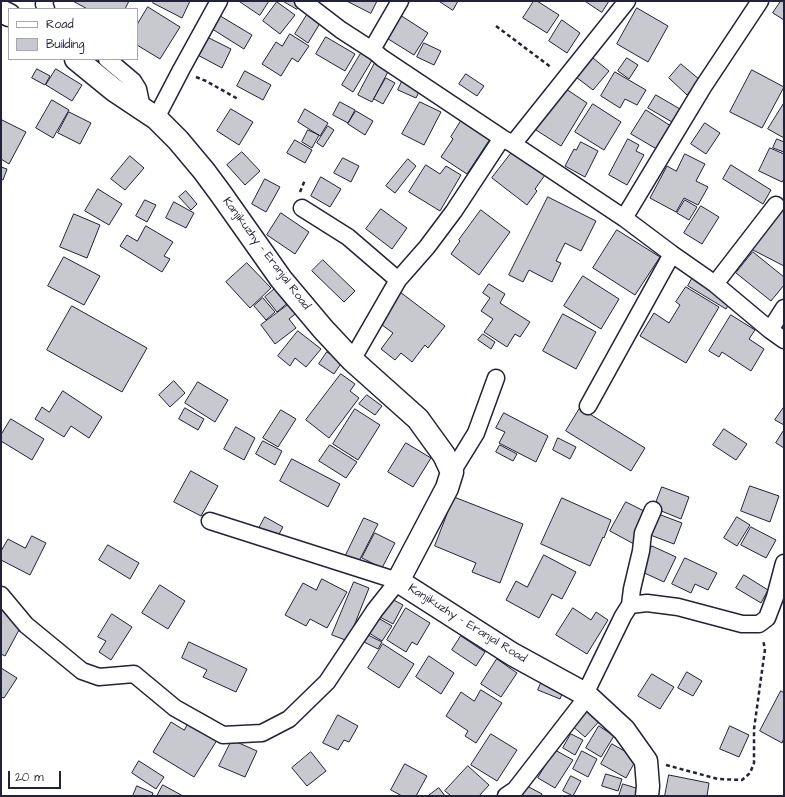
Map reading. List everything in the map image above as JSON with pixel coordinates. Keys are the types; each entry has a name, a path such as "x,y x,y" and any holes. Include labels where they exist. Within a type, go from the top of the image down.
{"main road":[{"name":"Kanjikuzhy - Eranjal Road","path":"77,60 114,90 149,113 178,140 204,171 281,279 322,329 352,360 418,419 444,455 452,472 447,488 398,581 512,654 586,695 624,730 646,760"},
{"path":"646,760 648,786 647,796"}],"street":[{"path":"108,60 133,81 149,113 181,70 219,1"},
{"path":"304,1 341,30 382,58 624,218 715,284 784,340"},
{"path":"375,52 374,46 400,1"},
{"path":"352,360 398,280 427,247 507,141 565,78 627,1"},
{"path":"624,218 703,87 760,1"},
{"path":"715,284 776,205"},
{"path":"302,208 348,237 398,280"},
{"path":"588,406 672,254"},
{"path":"770,330 784,308"},
{"path":"452,472 476,433 496,378"},
{"path":"506,796 515,790 586,695 623,616 630,605 632,589 641,551 643,533 653,510"},
{"path":"1,595 26,625 82,671 99,677 134,674 175,708 223,735 262,733 289,719 327,682 375,610 398,581 210,521"},
{"path":"630,605 647,603 678,607 742,624 759,624 767,618 775,597 784,563"}],"path":[{"path":"496,26 565,78"},
{"path":"181,70 206,81 238,100"},
{"path":"646,760 718,779 742,780 750,773 754,762 754,729 765,649 759,624"}],"building":[{"path":"73,1 129,1 126,8 86,8"},
{"path":"154,1 190,1 182,18 153,3"},
{"path":"239,1 269,1 260,15"},
{"path":"283,1 302,1 297,9"},
{"path":"347,1 377,1 371,13"},
{"path":"439,1 458,1 453,10"},
{"path":"534,1 537,1 559,15 547,33 523,18"},
{"path":"585,1 609,1 602,12"},
{"path":"781,1 784,1 784,20 773,13"},
{"path":"277,2 295,15 280,34 263,21"},
{"path":"148,7 180,27 160,59 138,46 138,23"},
{"path":"312,7 325,15 308,43 295,34"},
{"path":"637,8 668,26 648,62 617,44"},
{"path":"217,14 252,35 244,49 209,27"},
{"path":"400,15 428,33 414,55 385,37"},
{"path":"562,20 580,33 567,53 549,41"},
{"path":"290,34 309,46 298,62 292,58 281,76 262,64 276,42 282,46"},
{"path":"203,35 231,49 222,68 194,53"},
{"path":"326,37 355,54 345,71 316,54"},
{"path":"424,43 441,51 434,65 417,57"},
{"path":"363,50 374,57 353,92 342,85"},
{"path":"588,54 609,71 593,90 572,74"},
{"path":"627,58 638,65 629,79 618,71"},
{"path":"376,61 390,68 372,102 358,95"},
{"path":"681,64 700,80 687,95 669,78"},
{"path":"37,69 50,76 45,85 32,78"},
{"path":"56,69 82,85 72,101 46,85"},
{"path":"752,70 784,87 762,128 730,112"},
{"path":"245,71 271,85 263,100 237,86"},
{"path":"615,72 646,90 637,105 625,99 620,108 601,96"},
{"path":"466,74 484,86 477,96 459,84"},
{"path":"405,75 423,84 416,98 398,90"},
{"path":"386,78 395,83 383,104 374,99"},
{"path":"563,87 587,103 561,146 536,130"},
{"path":"656,95 680,109 672,122 648,108"},
{"path":"52,100 69,110 53,138 36,128"},
{"path":"340,102 355,110 348,123 333,115"},
{"path":"420,102 441,112 424,145 402,134"},
{"path":"784,103 784,138 768,129"},
{"path":"593,104 621,122 604,150 575,132"},
{"path":"231,109 253,122 239,145 217,131"},
{"path":"305,109 328,123 320,136 298,122"},
{"path":"646,110 674,128 660,151 631,134"},
{"path":"356,111 373,121 365,135 348,124"},
{"path":"69,112 91,123 80,144 58,133"},
{"path":"2,120 26,132 9,164 1,159"},
{"path":"461,121 490,139 467,174 441,157 453,139 451,137"},
{"path":"705,123 720,133 706,154 691,144"},
{"path":"328,126 334,130 323,147 317,143"},
{"path":"308,130 319,135 312,148 302,142"},
{"path":"628,139 639,145 636,151 644,155 627,185 609,175"},
{"path":"777,139 784,142 784,152 773,148"},
{"path":"295,140 312,150 305,163 287,153"},
{"path":"581,142 598,151 585,177 565,166 574,149 576,150"},
{"path":"770,148 784,154 784,179 782,182 759,171"},
{"path":"513,151 545,175 535,189 537,191 527,205 492,178"},
{"path":"242,152 260,171 245,185 227,165"},
{"path":"685,154 705,164 696,181 708,187 698,205 684,198 676,212 650,198 667,166 676,171"},
{"path":"130,156 144,168 125,190 111,179"},
{"path":"343,158 359,166 351,182 334,173"},
{"path":"408,159 416,166 395,193 386,186"},
{"path":"426,165 440,174 446,166 461,175 440,211 409,192"},
{"path":"731,165 771,190 763,204 723,179"},
{"path":"1,167 7,169 3,180 1,179"},
{"path":"321,177 341,189 330,207 311,196"},
{"path":"265,179 280,187 266,212 252,204"},
{"path":"98,189 122,204 109,225 85,211"},
{"path":"186,191 197,204 191,210 179,197"},
{"path":"548,197 596,221 581,251 565,243 556,261 561,263 552,282 529,270 523,282 509,275"},
{"path":"145,200 156,205 147,222 136,216"},
{"path":"685,200 697,207 689,220 677,213"},
{"path":"174,202 194,213 186,228 166,218"},
{"path":"777,204 784,207 784,266 753,250"},
{"path":"701,206 719,217 702,244 684,233"},
{"path":"381,209 407,228 392,249 366,229"},
{"path":"481,210 510,232 479,275 451,254 460,241 459,240"},
{"path":"281,213 309,232 295,254 267,235"},
{"path":"74,214 100,225 87,258 60,247"},
{"path":"146,226 173,242 164,256 170,259 162,272 120,246 127,235 137,241"},
{"path":"617,230 660,257 635,295 593,268"},
{"path":"753,252 784,277 784,285 771,301 736,273"},
{"path":"64,257 100,276 84,305 48,286"},
{"path":"323,260 355,291 344,302 312,271"},
{"path":"247,263 271,288 250,308 226,282"},
{"path":"583,276 619,299 601,329 564,306"},
{"path":"693,277 731,300 726,309 688,286"},
{"path":"489,284 505,294 500,303 530,322 520,337 515,334 507,347 484,332 493,319 481,311 490,298 483,293"},
{"path":"277,287 290,301 277,312 265,297"},
{"path":"686,287 719,307 686,363 640,336 654,313 669,323 680,305 676,302"},
{"path":"400,292 445,326 428,348 425,345 412,362 401,353 395,360 381,349 393,333 378,322"},
{"path":"263,298 275,312 266,320 254,306"},
{"path":"292,302 299,311 289,319 296,328 275,344 261,325"},
{"path":"72,306 147,348 122,392 47,350"},
{"path":"563,314 596,332 576,369 543,351"},
{"path":"731,315 755,330 749,339 764,349 751,371 722,352 719,357 709,351"},
{"path":"298,331 321,349 306,367 295,358 290,366 278,356"},
{"path":"483,334 495,342 491,349 478,340"},
{"path":"327,352 342,362 334,374 319,364"},
{"path":"341,374 355,384 350,391 359,398 329,438 306,420"},
{"path":"174,381 185,393 170,407 159,395"},
{"path":"198,382 228,400 215,422 185,403"},
{"path":"63,391 102,417 89,438 71,426 64,437 35,419 42,407 49,412"},
{"path":"367,395 382,406 375,415 359,404"},
{"path":"784,407 784,425 775,420"},
{"path":"185,408 204,419 198,430 179,419"},
{"path":"580,408 645,448 631,471 566,431"},
{"path":"355,409 380,425 358,460 333,444"},
{"path":"281,410 296,419 278,447 263,438"},
{"path":"504,413 548,436 536,462 499,443 505,432 496,428"},
{"path":"11,419 44,439 32,460 1,441 1,435"},
{"path":"236,427 255,438 244,460 224,449"},
{"path":"724,429 747,444 736,460 713,445"},
{"path":"784,430 784,448 776,443"},
{"path":"558,438 576,447 570,459 553,450"},
{"path":"263,441 282,451 275,465 256,454"},
{"path":"406,443 431,458 413,487 388,472"},
{"path":"330,445 357,462 346,478 319,461"},
{"path":"500,445 517,454 513,461 496,452"},
{"path":"292,459 340,484 328,507 280,481"},
{"path":"191,471 218,486 201,516 174,502"},
{"path":"750,486 779,496 770,522 741,511"},
{"path":"662,487 689,497 681,519 654,508"},
{"path":"454,497 523,524 500,583 472,572 476,563 435,546"},
{"path":"562,498 611,520 590,566 541,544"},
{"path":"626,502 650,514 634,544 610,531"},
{"path":"653,512 682,523 674,544 645,533"},
{"path":"265,517 283,527 274,543 256,534"},
{"path":"737,517 750,525 737,546 724,538"},
{"path":"364,518 378,524 358,563 345,557"},
{"path":"751,527 776,540 766,558 741,545"},
{"path":"375,533 395,543 382,568 362,558"},
{"path":"32,536 46,543 30,575 1,560 1,551 8,539 25,548"},
{"path":"108,545 139,563 130,579 99,560"},
{"path":"652,546 676,557 664,582 640,571"},
{"path":"544,555 576,572 562,599 552,594 539,618 506,600 516,581 527,587"},
{"path":"685,558 717,573 708,590 695,584 691,593 672,584"},
{"path":"744,575 768,590 761,603 736,588"},
{"path":"322,579 347,592 327,628 310,619 306,626 285,615 303,583 316,590"},
{"path":"354,582 369,588 348,641 332,635"},
{"path":"160,585 185,601 168,629 142,613"},
{"path":"390,598 403,605 393,624 380,617"},
{"path":"1,606 26,617 5,656 1,654"},
{"path":"406,608 430,623 417,645 412,642 406,652 387,640"},
{"path":"573,608 591,620 596,612 608,620 587,654 556,635"},
{"path":"112,614 132,627 111,660 99,652 106,641 98,637"},
{"path":"378,618 392,626 382,641 369,633"},
{"path":"368,635 382,642 378,649 364,642"},
{"path":"461,636 485,652 476,666 452,650"},
{"path":"189,642 247,669 236,692 203,677 207,670 182,658"},
{"path":"383,644 414,664 399,688 368,668"},
{"path":"429,656 454,673 441,694 416,677"},
{"path":"497,659 517,673 501,697 481,684"},
{"path":"1,668 17,678 4,698 1,697"},
{"path":"687,672 702,681 693,696 678,688"},
{"path":"652,674 674,687 660,709 638,696"},
{"path":"542,681 564,689 560,699 538,690"},
{"path":"481,690 502,703 476,743 465,736 468,731 446,716 461,692 474,701"},
{"path":"781,691 784,693 784,738 782,743 760,731"},
{"path":"588,706 602,718 585,737 571,725"},
{"path":"338,715 358,726 349,742 344,740 338,750 323,743"},
{"path":"190,720 219,737 194,777 153,752 171,722 184,730"},
{"path":"599,726 614,736 601,757 586,748"},
{"path":"730,726 749,735 739,757 720,749"},
{"path":"491,734 517,750 497,781 471,765"},
{"path":"571,734 583,740 575,755 563,748"},
{"path":"232,740 257,751 245,777 219,766"},
{"path":"612,744 637,758 626,778 601,764"},
{"path":"555,750 573,760 555,788 538,778"},
{"path":"582,751 597,759 588,777 573,769"},
{"path":"311,752 326,771 307,786 292,768"},
{"path":"139,761 164,777 156,789 132,773"},
{"path":"405,764 427,776 416,796 402,796 391,790"},
{"path":"468,766 489,785 479,796 451,796 445,791"},
{"path":"606,774 622,779 618,791 602,786"},
{"path":"669,775 709,783 707,796 665,796"},
{"path":"571,776 581,781 573,796 563,791"},
{"path":"623,784 639,789 637,796 619,796"},
{"path":"163,785 183,796 157,796"},
{"path":"137,786 153,793 152,796 133,796"},
{"path":"527,786 542,794 541,796 522,796"},
{"path":"439,788 445,796 428,796"}]}
